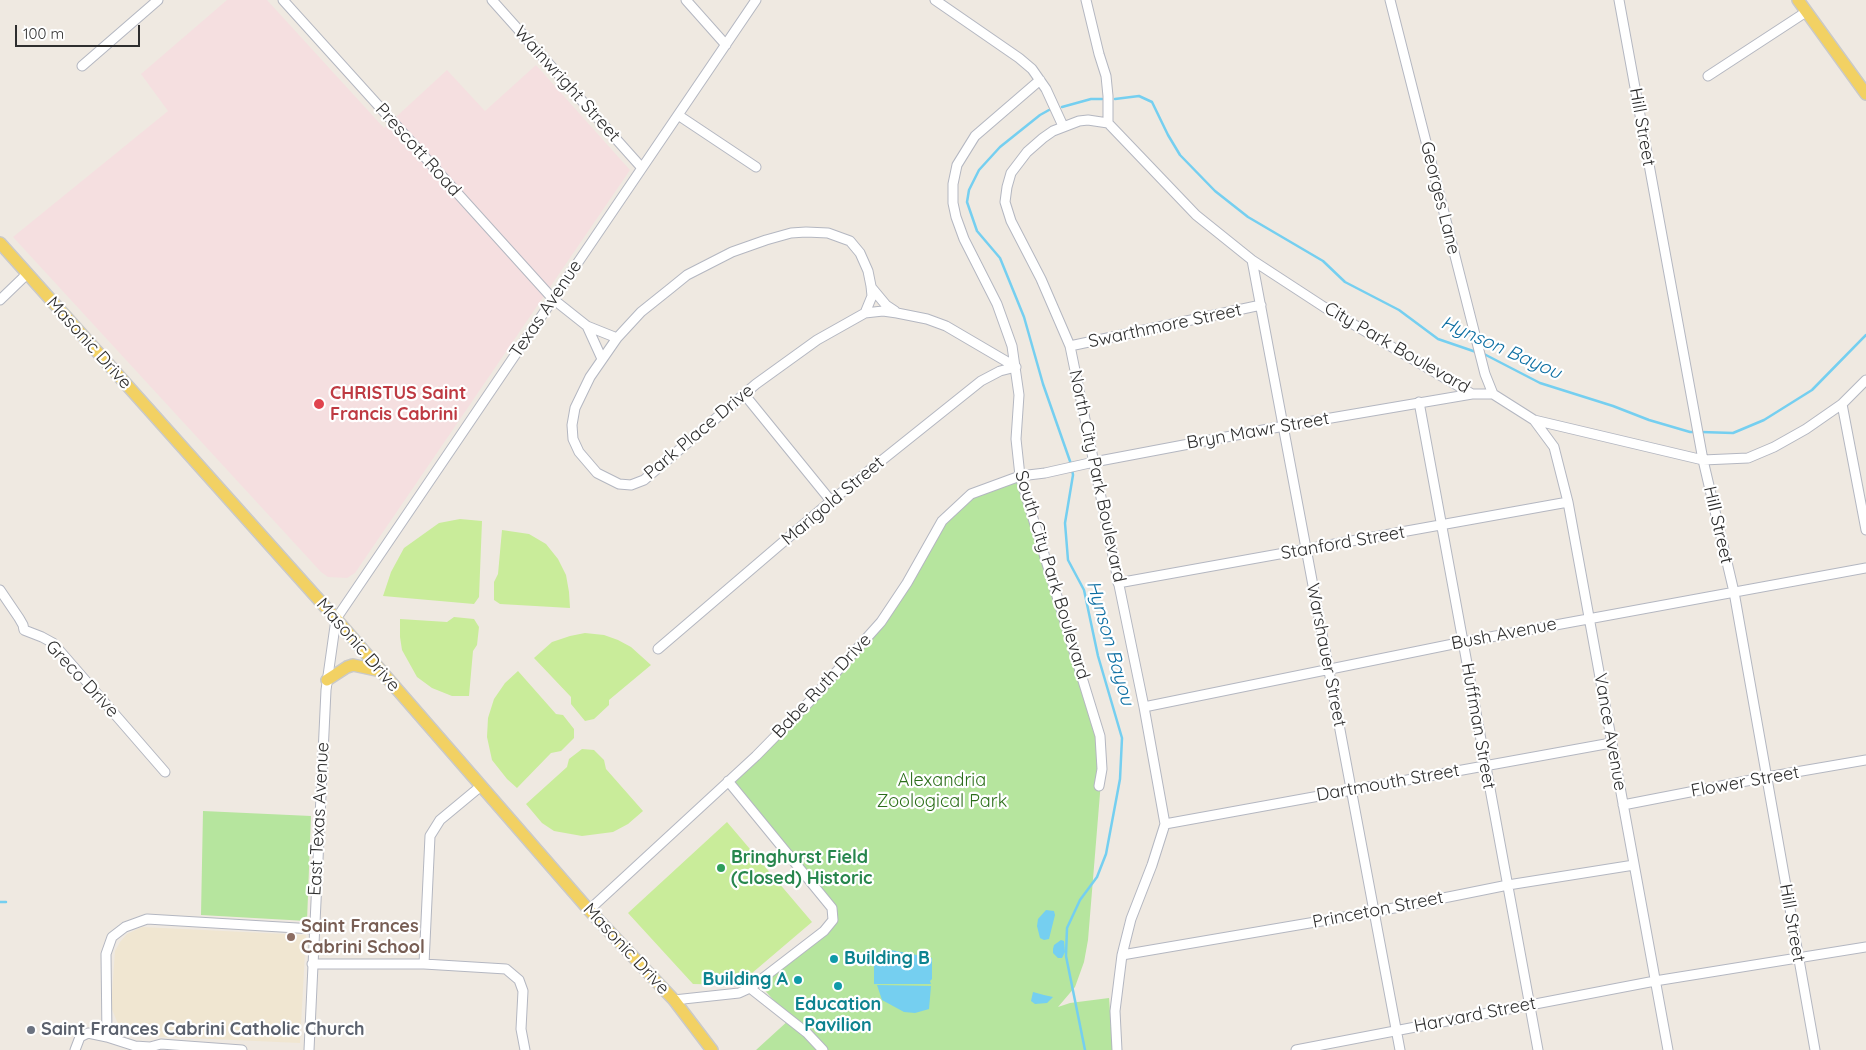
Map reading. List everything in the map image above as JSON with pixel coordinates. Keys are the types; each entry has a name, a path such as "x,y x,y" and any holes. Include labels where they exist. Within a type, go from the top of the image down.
{"main road":[{"path":"1798,0 1865,91"},
{"name":"Masonic Drive","path":"0,243 336,619 589,910 674,1000 712,1050"},
{"path":"327,680 346,667 353,665 381,671"}],"street":[{"path":"82,66 158,0"},
{"name":"Prescott Road","path":"283,0 553,299 587,326"},
{"name":"Wainwright Street","path":"492,0 642,168"},
{"path":"686,0 726,45"},
{"name":"Texas Avenue","path":"336,619 756,0"},
{"path":"935,0 1032,68 1054,105 1063,126"},
{"path":"1086,0 1098,54 1106,76 1108,123"},
{"name":"Georges Lane","path":"1390,0 1485,374 1493,394"},
{"name":"Hill Street","path":"1618,0 1703,460 1734,592 1815,1050"},
{"path":"1708,76 1806,12"},
{"name":"South City Park Boulevard","path":"1040,80 975,136 957,165 953,184 953,203 964,239 997,304 1012,346 1019,394 1016,448 1020,476 1100,736 1102,769 1099,786"},
{"path":"678,115 756,168"},
{"name":"North City Park Boulevard","path":"1108,123 1088,120 1063,126 1043,138 1015,166 1009,180 1005,202 1011,221 1041,279 1070,346 1144,707 1165,824 1152,865 1131,919 1122,955 1115,1011 1117,1050"},
{"name":"City Park Boulevard","path":"1108,123 1196,216 1252,260 1324,307 1472,394 1493,394 1534,420 1703,460 1748,458 1791,438 1842,404 1866,380"},
{"name":"Park Place Drive","path":"865,313 872,296 871,286 860,252 850,241 835,235 818,232 791,233 732,252 687,276 641,312 617,338 590,377 575,408 572,425 573,439 579,452 597,473 619,484 632,484 644,480 744,394 793,356 865,313 884,311 897,313 919,317 946,326 1016,367"},
{"name":"Warshauer Street","path":"1252,260 1400,1050"},
{"path":"0,300 27,274"},
{"path":"871,286 886,305 897,313"},
{"name":"Swarthmore Street","path":"1070,346 1261,305"},
{"path":"587,326 617,338"},
{"path":"587,326 602,359"},
{"name":"Marigold Street","path":"658,649 831,501 980,381 1000,371 1016,367"},
{"path":"744,394 831,501"},
{"name":"Bryn Mawr Street","path":"1045,473 1082,464 1284,426 1472,394"},
{"name":"Huffman Street","path":"1419,402 1538,1050"},
{"path":"1842,404 1866,530"},
{"name":"Vance Avenue","path":"1534,420 1554,447 1568,502 1668,1050"},
{"name":"Babe Ruth Drive","path":"589,910 756,756 812,699 881,622 907,583 942,521 954,509 971,494 1020,476 1045,473"},
{"name":"Stanford Street","path":"1118,583 1568,502"},
{"name":"Bush Avenue","path":"1144,707 1463,642 1866,568"},
{"name":"Greco Drive","path":"0,590 20,618 24,625 24,630 42,636 52,643 165,772"},
{"name":"East Texas Avenue","path":"309,1050 327,680 336,619"},
{"name":"Dartmouth Street","path":"1165,824 1611,743"},
{"name":"Flower Street","path":"1623,805 1866,760"},
{"path":"674,1000 739,993 750,988 824,931 833,920 832,908 728,780"},
{"path":"424,964 430,836 440,820 481,786"},
{"name":"Princeton Street","path":"1122,955 1374,912 1508,885 1634,865"},
{"path":"106,1036 106,954 112,937 125,927 147,920 314,929"},
{"name":"Harvard Street","path":"1296,1050 1655,981 1866,947"},
{"path":"312,964 424,964 506,969 519,980 523,990 521,1029 525,1050"},
{"path":"750,988 807,1033 823,1050"},
{"path":"75,1050 80,1037 88,1033 106,1036 135,1046 150,1048 161,1044 174,1044 242,1050"}],"shaded area":[{"name":"CHRISTUS Saint Francis Cabrini","path":"227,0 267,0 384,128 447,70 485,111 536,65 630,170 355,573 347,578 328,577 321,572 13,237 168,111 141,74"},
{"path":"142,927 306,935 300,1043 144,1036 127,1032 118,1024 111,1007 115,951 127,934"}],"green space":[{"name":"Alexandria Zoological Park","path":"1024,479 1088,695 1102,769 1088,940 1084,962 1075,987 1058,1007 1070,1003 1109,998 1113,1050 756,1050 790,1019 761,986 825,931 834,913 729,781 881,623 933,536 971,494"},
{"path":"460,519 482,521 479,597 474,604 383,596 391,572 404,548 439,523"},
{"path":"502,530 529,534 546,544 558,559 566,575 570,608 500,604 494,600 494,582 498,574"},
{"path":"454,617 474,619 479,627 477,645 473,651 469,696 452,696 432,688 417,677 402,650 400,619 447,622"},
{"path":"585,633 604,635 618,640 631,647 651,665 609,700 609,705 594,719 585,721 571,704 571,697 534,658 552,642"},
{"path":"518,671 556,714 563,715 574,729 574,738 561,751 551,753 517,788 492,760 487,737 488,718 494,699 505,683"},
{"path":"582,749 594,750 604,760 606,769 643,811 628,824 613,832 582,836 554,831 542,823 526,804 567,767 569,759"},
{"path":"203,811 311,816 307,921 201,915"},
{"name":"Bringhurst Field (Closed) Historic","path":"727,822 812,922 738,985 693,984 628,913"}],"water":[{"path":"1046,910 1054,911 1055,915 1049,939 1044,940 1040,938 1037,926 1038,919"},
{"path":"1061,940 1064,941 1065,952 1062,958 1058,958 1053,953 1053,949 1054,945"},
{"path":"891,950 932,958 931,984 874,984 876,956 885,955"},
{"path":"877,985 931,986 929,1009 915,1013 904,1012 882,1000"},
{"path":"1033,992 1053,997 1047,1003 1035,1004 1031,1001"}],"waterway":[{"name":"Hynson Bayou","path":"1115,99 1139,96 1152,102 1180,155 1215,191 1248,217 1323,261 1345,282 1399,310 1438,339 1476,352"},
{"name":"Hynson Bayou","path":"1062,107 1091,99 1102,99"},
{"name":"Hynson Bayou","path":"1049,110 1000,147 979,170 969,190 967,202 977,231 1000,258 1024,317 1043,384 1071,464"},
{"name":"Hynson Bayou","path":"1701,432 1733,433 1764,420 1812,390 1866,335"},
{"name":"Hynson Bayou","path":"1484,354 1540,383 1613,406 1649,420 1696,432"},
{"name":"Hynson Bayou","path":"1072,469 1073,475 1065,523 1068,560 1084,590 1098,656 1122,738 1120,779 1106,854 1097,877 1080,900 1067,928 1066,956 1085,1050"},
{"path":"0,902 6,902"}],"place":[{"name":"CHRISTUS Saint Francis Cabrini","path":"319,404"},
{"name":"Bringhurst Field (Closed) Historic","path":"721,868"},
{"name":"Saint Frances Cabrini School","path":"291,937"},
{"name":"Building B","path":"834,959"},
{"name":"Building A","path":"798,980"},
{"name":"Education Pavilion","path":"838,986"},
{"name":"Saint Frances Cabrini Catholic Church","path":"31,1030"}]}
